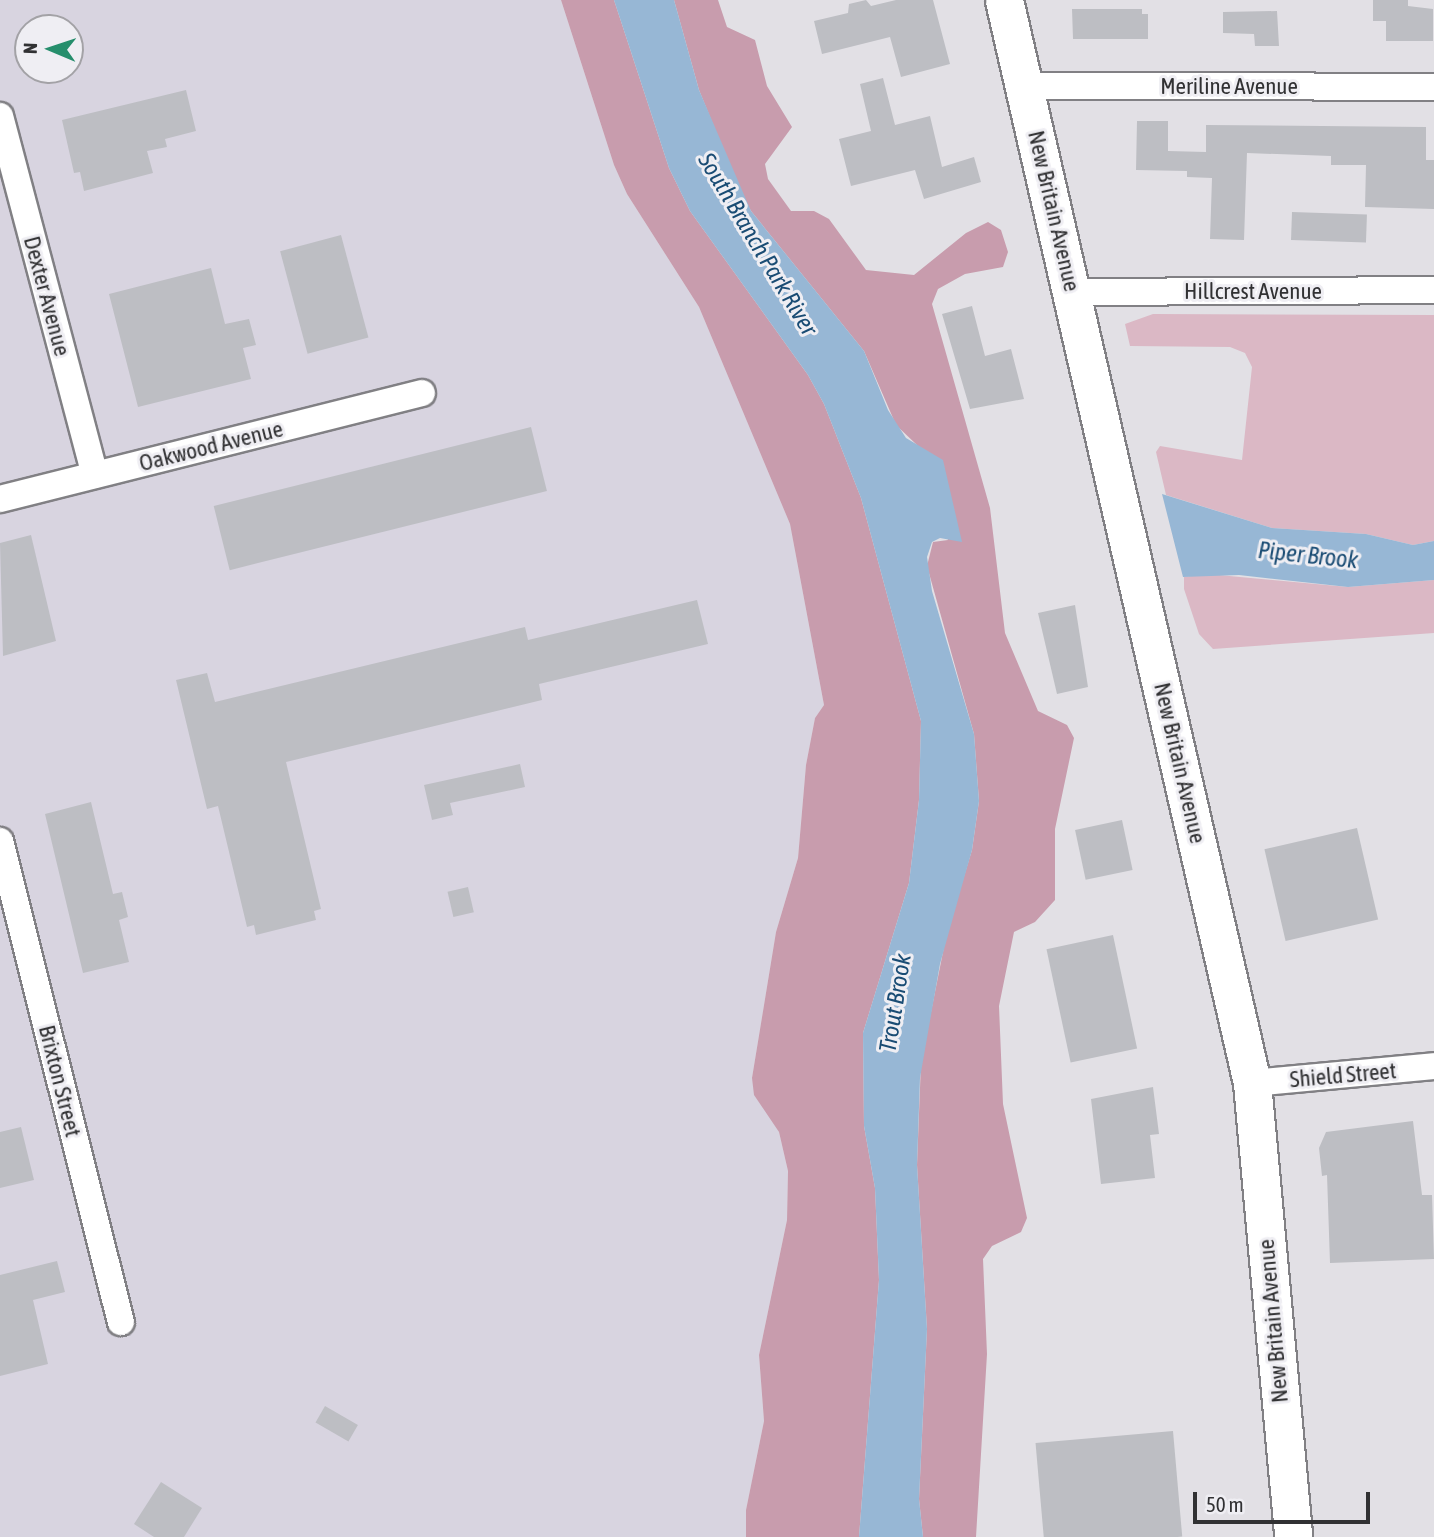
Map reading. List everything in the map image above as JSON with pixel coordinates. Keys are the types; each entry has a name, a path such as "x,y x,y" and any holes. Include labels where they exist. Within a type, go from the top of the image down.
{"main road":[{"name":"New Britain Avenue","path":"1004,0 1252,1083 1293,1537"}],"street":[{"name":"Meriline Avenue","path":"1025,86 1434,87"},
{"name":"Dexter Avenue","path":"0,116 95,475"},
{"name":"Hillcrest Avenue","path":"1073,292 1434,290"},
{"name":"Oakwood Avenue","path":"0,499 422,393"},
{"name":"Brixton Street","path":"0,841 121,1322"},
{"name":"Shield Street","path":"1252,1083 1434,1066"}],"shaded area":[{"path":"0,0 561,0 614,165 627,194 699,307 790,524 824,705 815,718 806,765 798,858 776,932 752,1078 779,1132 788,1171 787,1220 759,1355 764,1421 746,1510 746,1537 0,1537"},
{"path":"561,0 614,0 669,168 690,211 808,375 824,404 861,498 921,721 919,800 909,883 863,1033 864,1126 875,1188 879,1280 859,1537 746,1537 746,1510 764,1421 759,1355 787,1220 788,1171 779,1132 754,1095 752,1078 776,932 798,858 806,765 815,718 824,705 790,524 699,307 627,194 614,165"},
{"path":"674,0 718,0 727,27 755,40 767,86 792,127 765,164 768,179 791,211 814,211 829,219 866,270 914,275 966,233 988,222 1001,230 1008,252 1003,267 965,274 938,289 932,304 990,508 1005,633 1038,711 1067,725 1074,738 1055,829 1055,900 1035,922 1014,932 999,1006 1003,1104 1027,1218 1021,1232 992,1246 983,1259 987,1354 976,1537 923,1537 919,1499 927,1329 917,1165 921,1062 947,932 972,850 979,801 974,734 927,566 933,542 948,540 917,445 896,425 864,351 751,211 739,188 699,90"},
{"path":"1153,314 1434,315 1434,541 1413,545 1366,534 1272,528 1166,495 1156,452 1160,446 1242,460 1252,367 1245,353 1230,347 1130,346 1125,324"},
{"path":"1208,574 1348,587 1434,580 1434,633 1213,649 1199,634 1184,589 1184,577"}],"water":[{"path":"614,0 674,0 699,90 751,211 864,351 888,410 906,438 943,460 962,542 940,538 932,542 927,557 932,591 974,734 979,801 972,850 940,964 920,1078 917,1165 927,1329 919,1499 923,1537 859,1537 879,1280 875,1188 864,1126 863,1033 909,883 919,800 921,721 861,498 824,404 808,375 690,211 669,168"},
{"name":"Piper Brook","path":"1162,494 1272,528 1366,534 1413,545 1434,541 1434,580 1348,587 1239,575 1183,577"}],"building":[{"path":"866,0 871,6 896,0 933,0 950,64 901,77 890,37 822,54 814,21 848,13 849,4"},
{"path":"1373,0 1408,0 1408,6 1433,9 1433,41 1386,41 1386,21 1373,21"},
{"path":"1072,9 1142,9 1142,14 1148,14 1148,39 1073,39"},
{"path":"1277,11 1279,46 1255,46 1254,34 1223,33 1223,12"},
{"path":"883,78 895,125 930,116 942,167 974,157 981,182 924,199 915,170 851,186 839,139 871,131 860,84"},
{"path":"186,90 196,131 165,139 167,147 147,151 153,173 84,191 80,172 74,173 62,120"},
{"path":"1137,121 1168,121 1168,151 1206,152 1206,125 1426,127 1426,160 1434,160 1434,209 1365,207 1366,165 1331,165 1331,156 1247,153 1244,240 1210,239 1212,178 1187,177 1187,171 1136,170"},
{"path":"1292,212 1367,215 1366,243 1291,240"},
{"path":"341,235 368,337 308,354 280,251"},
{"path":"211,268 225,324 249,319 256,345 243,348 251,379 138,407 109,294"},
{"path":"972,306 985,356 1011,349 1024,399 970,409 942,314"},
{"path":"531,427 547,491 230,570 214,506"},
{"path":"31,535 56,641 3,656 0,543"},
{"path":"697,600 708,644 539,684 542,700 286,762 321,909 314,911 316,920 256,935 254,925 247,927 218,806 207,809 176,680 207,673 215,702 525,627 528,640"},
{"path":"1075,605 1088,687 1057,694 1038,613"},
{"path":"520,764 525,787 450,803 453,815 432,820 424,785"},
{"path":"91,802 113,894 122,892 128,917 119,920 129,962 83,973 45,814"},
{"path":"1122,820 1133,870 1086,880 1075,830"},
{"path":"1357,828 1378,920 1286,941 1264,849"},
{"path":"468,887 474,912 453,917 448,892"},
{"path":"1113,935 1137,1048 1071,1063 1046,949"},
{"path":"1153,1087 1159,1134 1150,1135 1155,1178 1101,1184 1091,1099"},
{"path":"1413,1121 1422,1195 1432,1195 1434,1259 1330,1263 1327,1175 1322,1176 1319,1148 1326,1132"},
{"path":"21,1127 34,1180 0,1188 0,1132"},
{"path":"57,1261 65,1292 33,1300 48,1364 0,1376 0,1275"},
{"path":"325,1406 358,1425 348,1441 316,1422"},
{"path":"1173,1431 1182,1537 1044,1537 1036,1443"},
{"path":"161,1482 202,1508 184,1537 154,1537 134,1524"}],"water label":[{"name":"South Branch Park River","path":"758,244"},
{"name":"Trout Brook","path":"895,1003"}]}
